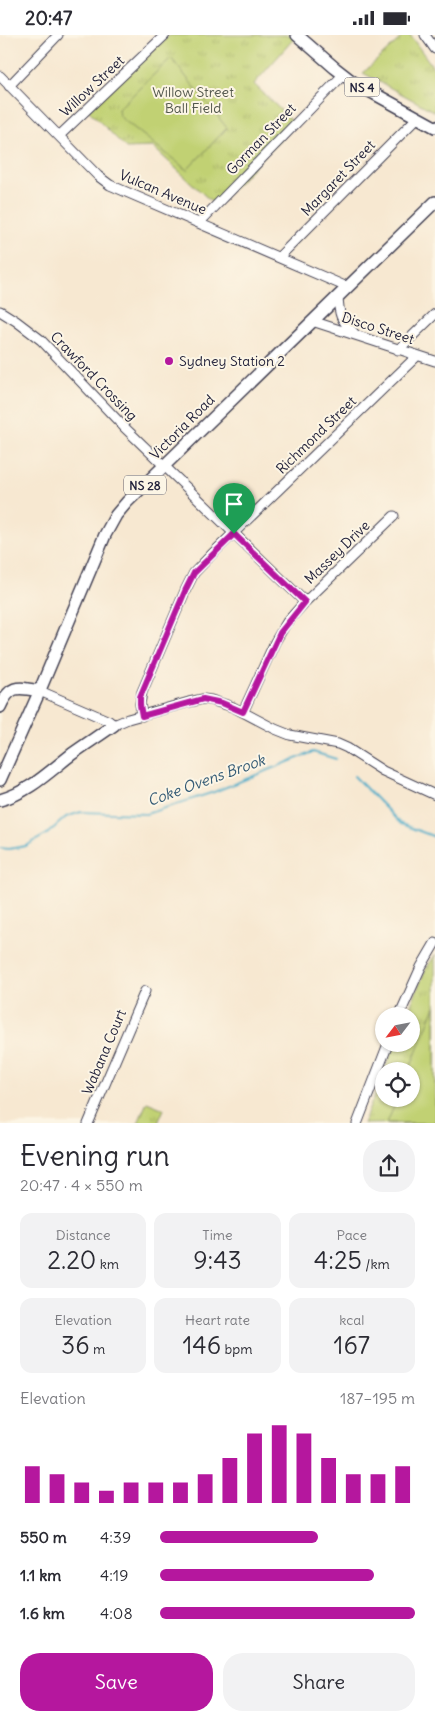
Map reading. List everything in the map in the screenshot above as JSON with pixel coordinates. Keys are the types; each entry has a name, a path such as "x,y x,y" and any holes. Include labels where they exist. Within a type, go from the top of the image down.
{"main road":[{"name":"NS 4","path":"297,35 343,75 364,89 435,127"},
{"name":"Victoria Road","path":"0,780 40,691 107,530 127,502 435,202"},
{"path":"0,707 6,695 12,689 21,687 40,691"},
{"path":"0,800 19,794 29,788 75,752 114,725"}],"street":[{"path":"9,85 58,35"},
{"name":"Willow Street","path":"59,136 165,35"},
{"path":"425,35 435,49"},
{"name":"Gorman Street","path":"199,223 343,75"},
{"name":"Vulcan Avenue","path":"0,76 98,176 110,185 347,287"},
{"name":"Margaret Street","path":"279,257 417,117"},
{"path":"338,296 339,315 356,335"},
{"name":"Crawford Crossing","path":"0,311 41,340 124,427 305,602"},
{"path":"398,350 435,315"},
{"name":"Disco Street","path":"312,321 435,361"},
{"name":"Richmond Street","path":"142,716 140,697 186,589 200,566 417,356"},
{"name":"Massey Drive","path":"243,712 280,633 305,602 394,516"},
{"path":"40,691 109,721 114,725 128,719 203,699 222,703 290,735 338,744 348,748 383,771 435,795"},
{"path":"403,1007 421,967 435,943"},
{"name":"Wabana Court","path":"88,1123 145,991"},
{"path":"357,1123 384,1053"}],"green space":[{"name":"Willow Street Ball Field","path":"170,35 297,35 254,84 295,124 216,206 153,147 126,148 88,110"},
{"path":"404,35 410,35 435,70 435,112 363,73"},
{"path":"171,58 227,128 187,170 119,116 118,109"},
{"path":"435,955 435,1123 363,1123 375,1094 375,1107 420,1107 420,1062 388,1062 391,1053 420,1053 420,1007 410,1007 426,969"},
{"path":"435,1006 435,1123 387,1123 394,1107 420,1107 420,1062 413,1062 416,1053 420,1053 420,1044"},
{"path":"147,1102 164,1109 158,1123 138,1123"}],"waterway":[{"name":"Coke Ovens Brook","path":"0,848 8,849 26,846 47,834 66,817 81,812 146,814 214,792 313,752 336,759"},
{"name":"Coke Ovens Brook","path":"354,776 401,824 435,837"}],"place":[{"name":"Sydney Station 2","path":"169,361"}],"route":[{"path":"234,534 305,602 280,633 243,712 222,703 203,699 142,716 140,697 194,573 234,534"}]}
